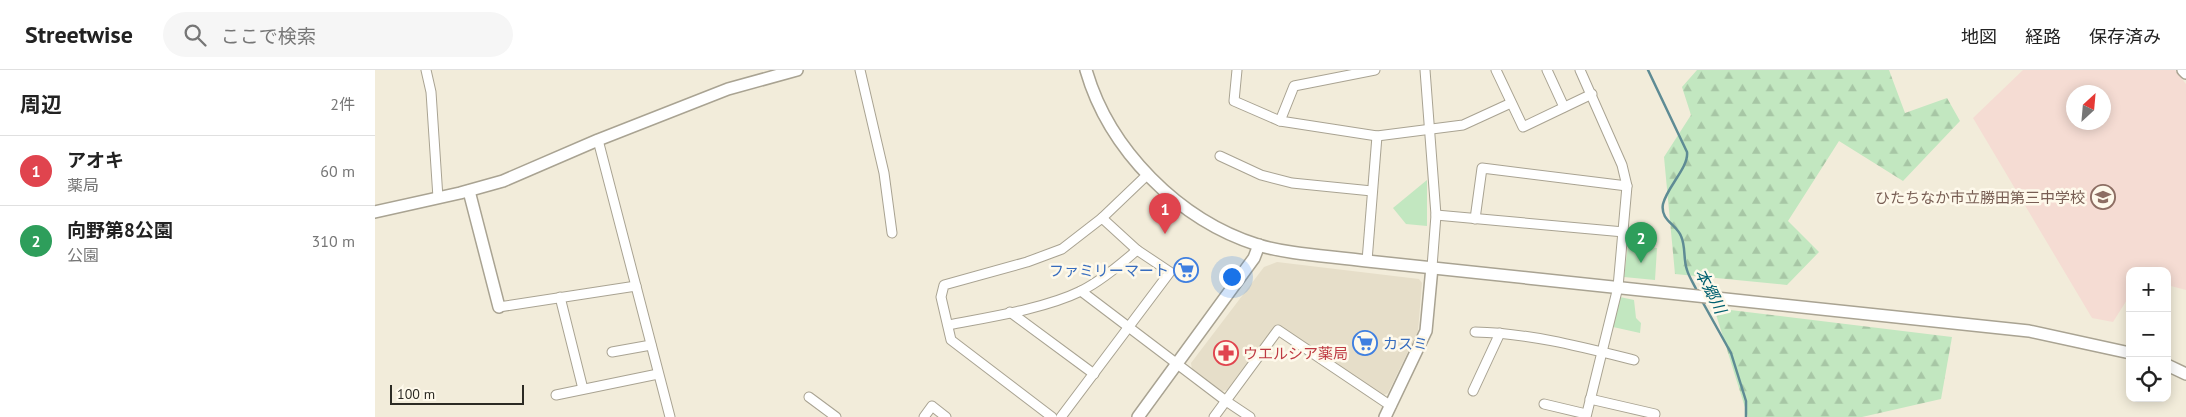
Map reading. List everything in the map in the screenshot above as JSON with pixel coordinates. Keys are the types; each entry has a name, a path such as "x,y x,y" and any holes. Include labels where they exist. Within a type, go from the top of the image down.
{"street":[{"path":"426,70 431,92 438,198"},
{"path":"375,212 469,191 503,181 598,140 728,89 797,70"},
{"path":"860,70 884,174 892,233"},
{"path":"1086,70 1090,85 1107,120 1124,147 1147,175 1174,199 1194,212 1214,224 1259,245 1367,261 2029,331 2126,353"},
{"path":"1237,70 1234,101 1280,121 1377,136 1463,125 1511,103"},
{"path":"1280,121 1294,86 1375,70"},
{"path":"1385,417 1426,331 1436,215 1425,70"},
{"path":"1496,70 1523,127 1592,94"},
{"path":"1547,70 1564,108"},
{"path":"1544,404 1586,415 1618,287 1627,186 1623,165 1581,70"},
{"path":"2183,70 2186,73"},
{"path":"1367,261 1377,136"},
{"path":"598,140 669,417"},
{"path":"1220,156 1261,175 1292,183 1372,192"},
{"path":"1475,219 1482,168 1627,186"},
{"path":"1051,417 951,340 941,297 944,285 1027,262 1062,249 1102,218 1147,175"},
{"path":"469,191 499,307 635,286"},
{"path":"1436,215 1624,232"},
{"path":"1061,417 1170,272 1137,250 1102,218"},
{"path":"1138,417 1254,258 1259,245"},
{"path":"948,325 1033,307 1081,291 1118,266 1137,250"},
{"path":"1081,291 1226,401 1250,417"},
{"path":"560,298 583,389"},
{"path":"1010,312 1093,374"},
{"path":"1214,417 1278,330 1391,406"},
{"path":"1475,332 1500,333 1603,352 1634,360"},
{"path":"1473,391 1500,333"},
{"path":"612,352 651,345"},
{"path":"2171,367 2186,374"},
{"path":"556,395 659,374"},
{"path":"809,397 836,417"},
{"path":"1590,399 1655,414 1654,417"},
{"path":"924,417 932,406 946,417"}],"shaded area":[{"name":"ひたちなか市立勝田第三中学校","path":"2023,70 2175,70 2186,84 2186,290 2171,286 2171,267 2126,267 2126,301 2113,322 2092,318 1973,118"},
{"path":"1277,262 1419,279 1422,283 1418,331 1388,393 1382,396 1277,324 1228,390 1222,391 1192,370 1191,363 1264,267"}],"green space":[{"path":"1697,70 1889,70 1905,113 1947,98 1960,121 1903,181 1839,141 1788,221 1819,252 1787,285 1675,274 1664,157 1691,115 1682,87"},
{"path":"1427,180 1427,226 1406,224 1393,208"},
{"path":"1628,245 1657,248 1655,280 1624,277"},
{"path":"1620,297 1634,300 1636,318 1641,323 1640,333 1613,327"},
{"path":"1714,308 1952,337 1941,399 1862,417 1748,417"}],"waterway":[{"name":"本郷川","path":"1648,70 1687,152 1685,164 1665,198 1663,209 1666,218 1681,236 1687,270 1697,291"},
{"name":"本郷川","path":"1702,301 1731,353 1746,401 1746,417"}],"place":[{"name":"ひたちなか市立勝田第三中学校","path":"2103,197"},
{"name":"アオキ","path":"1165,234"},
{"name":"向野第8公園","path":"1641,263"},
{"name":"ファミリーマート","path":"1186,270"},
{"name":"カスミ","path":"1365,343"},
{"name":"ウエルシア薬局","path":"1226,353"}]}
